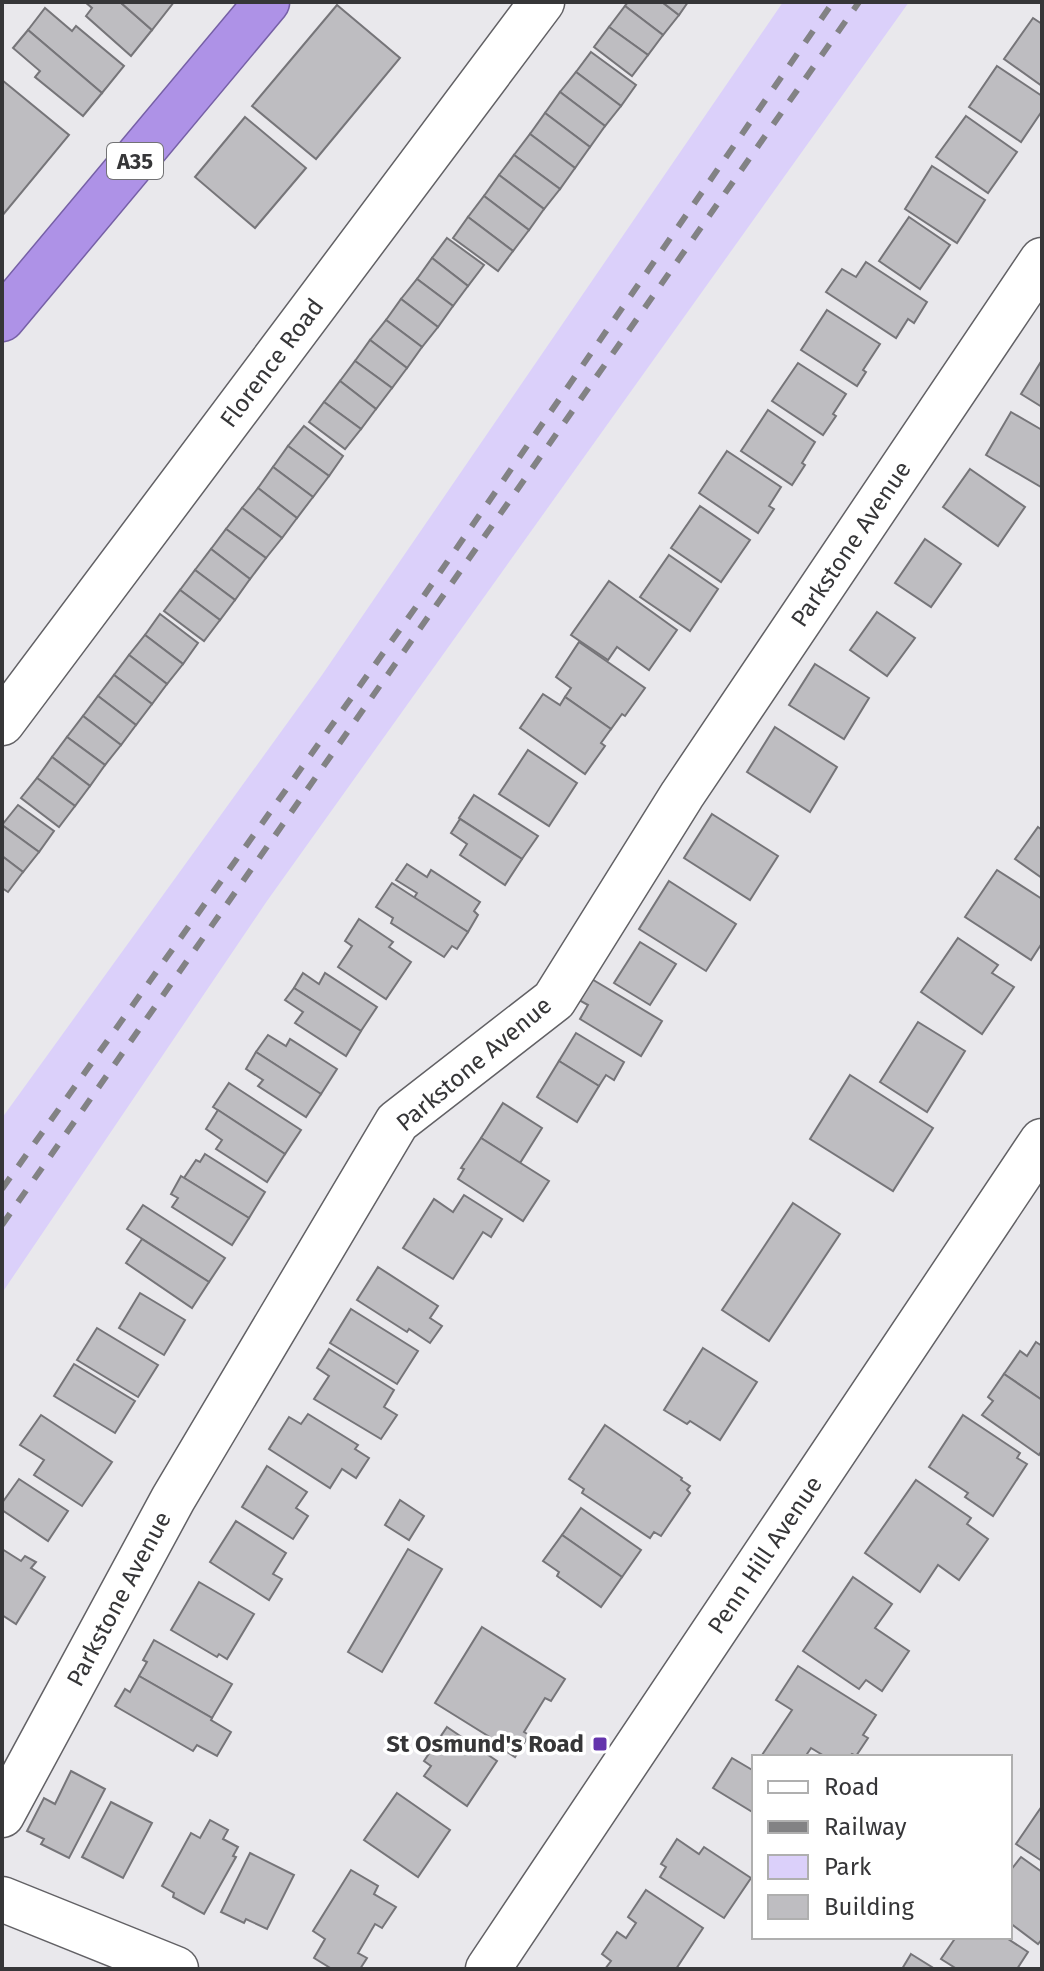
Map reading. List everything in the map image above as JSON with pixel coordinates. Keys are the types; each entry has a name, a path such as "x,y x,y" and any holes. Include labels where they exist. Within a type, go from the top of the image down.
{"highway":[{"name":"A35","path":"2,319 267,2"}],"street":[{"name":"Florence Road","path":"2,723 542,2"},
{"name":"Parkstone Avenue","path":"2,1815 173,1499 397,1122 554,1000 682,795 1042,260"},
{"name":"Penn Hill Avenue","path":"488,1969 1042,1141"},
{"path":"2,1899 176,1969"}],"green space":[{"path":"783,2 909,2 267,901 2,1293 2,1118 322,675"}],"building":[{"path":"85,2 120,2 152,30 131,56 86,16 92,8"},
{"path":"120,2 174,2 152,30"},
{"path":"628,2 662,2 679,15 663,35 625,6"},
{"path":"662,2 688,2 679,15"},
{"path":"337,5 400,58 316,159 252,106"},
{"path":"625,6 663,35 648,55 609,27"},
{"path":"45,8 72,31 76,26 124,66 102,93 28,30"},
{"path":"1033,18 1042,24 1042,86 1004,59"},
{"path":"609,27 648,55 632,76 594,47"},
{"path":"28,30 102,93 83,116 35,77 40,71 13,48"},
{"path":"591,52 636,85 621,106 576,72"},
{"path":"997,66 1042,96 1042,111 1021,142 969,107"},
{"path":"576,72 621,106 605,126 560,92"},
{"path":"2,80 69,135 2,216"},
{"path":"560,92 605,126 590,147 545,113"},
{"path":"545,113 590,147 575,168 530,134"},
{"path":"966,116 1017,152 988,193 936,157"},
{"path":"245,117 306,168 255,228 195,177"},
{"path":"530,134 575,168 560,189 514,155"},
{"path":"514,155 560,189 544,209 499,175"},
{"path":"932,166 985,200 957,243 905,209"},
{"path":"499,175 544,209 529,230 484,196"},
{"path":"484,196 529,230 513,251 468,217"},
{"path":"468,217 513,251 498,271 453,238"},
{"path":"909,217 950,245 920,289 879,261"},
{"path":"447,238 484,265 468,286 432,258"},
{"path":"432,258 468,286 453,306 417,279"},
{"path":"866,262 927,302 914,323 908,319 896,338 826,292 842,269 856,277"},
{"path":"417,279 453,306 438,327 401,299"},
{"path":"401,299 438,327 422,347 386,320"},
{"path":"827,310 880,344 863,370 866,372 857,386 801,350"},
{"path":"386,320 422,347 407,368 370,340"},
{"path":"370,340 407,368 392,388 355,361"},
{"path":"1042,360 1042,407 1021,394"},
{"path":"355,361 392,388 376,409 340,381"},
{"path":"798,363 846,394 823,435 772,401"},
{"path":"340,381 376,409 361,429 324,402"},
{"path":"324,402 361,429 345,449 309,422"},
{"path":"768,410 815,442 792,485 741,451"},
{"path":"1011,412 1042,430 1041,487 986,455"},
{"path":"304,426 343,456 329,476 288,446"},
{"path":"288,446 329,476 313,497 273,467"},
{"path":"727,451 781,487 769,506 774,509 758,533 699,493"},
{"path":"273,467 313,497 297,518 258,488"},
{"path":"970,469 1025,507 998,546 943,507"},
{"path":"258,488 297,518 282,538 242,508"},
{"path":"700,506 750,540 721,582 671,548"},
{"path":"242,508 282,538 266,558 226,529"},
{"path":"226,529 266,558 250,579 211,549"},
{"path":"925,539 961,564 931,607 895,583"},
{"path":"211,549 250,579 235,600 195,570"},
{"path":"669,555 718,589 690,631 640,597"},
{"path":"195,570 235,600 220,620 180,590"},
{"path":"609,581 677,630 649,670 617,647 608,660 571,635"},
{"path":"180,590 220,620 204,641 164,611"},
{"path":"877,612 915,638 887,676 850,650"},
{"path":"160,614 198,643 183,664 145,635"},
{"path":"145,635 183,664 167,684 129,655"},
{"path":"579,642 645,688 625,716 622,714 611,729 565,697 571,688 556,677"},
{"path":"129,655 167,684 152,704 114,675"},
{"path":"815,664 869,698 844,739 789,705"},
{"path":"114,675 152,704 136,725 98,696"},
{"path":"543,694 560,705 565,697 611,729 601,743 605,746 585,774 520,728"},
{"path":"98,696 136,725 121,745 83,716"},
{"path":"83,716 121,745 105,765 67,737"},
{"path":"775,727 837,767 810,812 747,772"},
{"path":"67,737 105,765 90,786 52,757"},
{"path":"528,750 577,783 549,826 499,794"},
{"path":"52,757 90,786 75,806 37,778"},
{"path":"37,778 75,806 59,827 21,798"},
{"path":"474,795 538,836 522,859 459,818"},
{"path":"18,805 54,831 39,852 2,825"},
{"path":"712,814 778,856 750,900 684,858"},
{"path":"460,819 522,859 505,885 460,855 467,844 451,833"},
{"path":"2,825 39,852 23,872 2,856"},
{"path":"1038,827 1042,830 1042,878 1015,859"},
{"path":"2,856 23,872 8,892 2,888"},
{"path":"407,864 427,877 431,870 480,902 474,911 478,915 468,932 414,898 417,893 396,880"},
{"path":"997,870 1042,899 1042,943 1031,960 965,917"},
{"path":"669,881 736,924 706,971 639,929"},
{"path":"392,883 468,932 457,949 452,946 444,957 391,923 393,918 376,907"},
{"path":"359,919 393,942 389,947 411,962 386,999 338,967 352,946 345,941"},
{"path":"958,938 998,965 992,973 1014,987 982,1034 921,992"},
{"path":"640,942 676,964 650,1005 614,983"},
{"path":"303,973 319,984 325,973 377,1007 361,1031 294,988"},
{"path":"590,978 662,1021 641,1056 580,1019 588,1005 577,999"},
{"path":"294,988 361,1031 346,1056 295,1023 303,1012 285,1000"},
{"path":"918,1022 965,1051 927,1112 880,1082"},
{"path":"576,1033 624,1062 614,1080 606,1075 599,1086 559,1061"},
{"path":"268,1035 286,1046 290,1039 337,1069 321,1094 256,1052"},
{"path":"256,1052 321,1094 306,1117 258,1086 263,1080 246,1069"},
{"path":"559,1061 599,1086 577,1122 537,1097"},
{"path":"850,1075 933,1128 893,1191 810,1139"},
{"path":"229,1083 301,1130 285,1154 213,1107"},
{"path":"503,1103 542,1128 520,1163 481,1138"},
{"path":"218,1110 285,1154 267,1182 216,1149 222,1140 206,1129"},
{"path":"481,1138 549,1181 523,1221 458,1179 464,1169 461,1168"},
{"path":"205,1154 265,1192 249,1218 184,1178 196,1160 200,1162"},
{"path":"181,1176 249,1218 232,1245 172,1207 178,1198 171,1194"},
{"path":"464,1195 502,1219 491,1237 483,1232 453,1279 403,1248 434,1199 453,1212"},
{"path":"793,1203 840,1234 769,1341 722,1310"},
{"path":"143,1205 225,1258 209,1282 127,1229"},
{"path":"142,1239 209,1282 192,1308 126,1263"},
{"path":"378,1267 438,1306 430,1318 442,1326 430,1343 357,1300"},
{"path":"140,1293 185,1320 164,1355 119,1328"},
{"path":"351,1309 418,1351 397,1384 330,1343"},
{"path":"97,1328 158,1365 138,1397 77,1360"},
{"path":"1036,1342 1042,1346 1042,1400 1004,1374 1020,1351 1027,1356"},
{"path":"703,1348 757,1382 720,1440 690,1421 687,1424 664,1410"},
{"path":"329,1349 394,1390 384,1407 397,1415 381,1439 314,1399 329,1376 317,1368"},
{"path":"74,1364 135,1401 115,1433 54,1396"},
{"path":"1004,1374 1042,1400 1042,1450 1039,1455 982,1415 993,1401 988,1397"},
{"path":"308,1414 358,1445 355,1449 369,1458 356,1478 342,1469 330,1488 269,1449 289,1417 301,1424"},
{"path":"41,1415 112,1462 82,1506 34,1475 44,1460 20,1445"},
{"path":"963,1415 1020,1453 1017,1458 1027,1464 993,1516 965,1497 968,1493 929,1467"},
{"path":"605,1425 690,1486 687,1490 690,1493 661,1536 654,1532 650,1538 582,1493 584,1489 569,1479"},
{"path":"267,1466 307,1492 296,1508 308,1516 293,1539 242,1507"},
{"path":"19,1479 68,1511 48,1541 2,1510 2,1503"},
{"path":"916,1480 971,1518 967,1524 988,1539 959,1580 938,1565 920,1592 865,1553"},
{"path":"400,1500 424,1516 409,1540 385,1525"},
{"path":"581,1508 641,1550 622,1577 562,1535"},
{"path":"236,1521 286,1553 273,1574 282,1579 269,1600 210,1562"},
{"path":"562,1535 622,1577 601,1607 557,1576 559,1572 543,1561"},
{"path":"2,1549 21,1561 25,1556 36,1562 31,1568 45,1577 16,1624 2,1615"},
{"path":"408,1549 442,1569 382,1672 348,1652"},
{"path":"853,1577 892,1604 875,1628 909,1651 882,1691 866,1680 859,1689 803,1651"},
{"path":"199,1582 254,1614 227,1659 219,1654 217,1657 171,1630"},
{"path":"482,1627 565,1679 551,1701 545,1698 524,1732 529,1735 515,1757 435,1703"},
{"path":"154,1640 232,1684 212,1718 139,1676 147,1662 143,1660"},
{"path":"798,1666 876,1715 863,1735 868,1738 857,1755 823,1755 811,1748 806,1755 762,1755 792,1710 776,1700"},
{"path":"139,1676 231,1732 217,1756 197,1745 193,1751 115,1706 125,1689 130,1692"},
{"path":"447,1727 497,1761 467,1806 424,1776 431,1766 424,1761"},
{"path":"732,1758 752,1770 752,1812 713,1788"},
{"path":"71,1771 105,1789 69,1858 41,1844 44,1839 27,1831 44,1798 55,1804"},
{"path":"397,1793 450,1830 418,1877 364,1840"},
{"path":"111,1802 152,1823 123,1878 82,1857"},
{"path":"1042,1806 1042,1861 1016,1844"},
{"path":"210,1820 228,1830 223,1839 238,1847 233,1856 236,1857 204,1914 173,1897 174,1893 162,1886 191,1833 200,1838"},
{"path":"677,1839 699,1854 704,1847 751,1878 724,1918 660,1877 666,1867 661,1864"},
{"path":"250,1853 294,1875 267,1929 221,1912"},
{"path":"1021,1857 1042,1872 1042,1939 1038,1944 1012,1924 1012,1868"},
{"path":"351,1870 378,1886 374,1894 396,1907 382,1928 375,1924 358,1953 367,1958 360,1969 332,1969 314,1958 325,1939 313,1931"},
{"path":"646,1890 703,1928 676,1969 605,1969 611,1961 602,1954 617,1932 626,1938 636,1923 628,1917"},
{"path":"955,1939 1008,1939 1028,1952 1017,1969 957,1969 941,1959"},
{"path":"911,1954 935,1969 902,1969"}],"railway":[{"path":"2,1189 423,597 833,2"},
{"path":"2,1225 859,2"}],"place":[{"name":"St Osmund's Road","path":"600,1744"}]}
